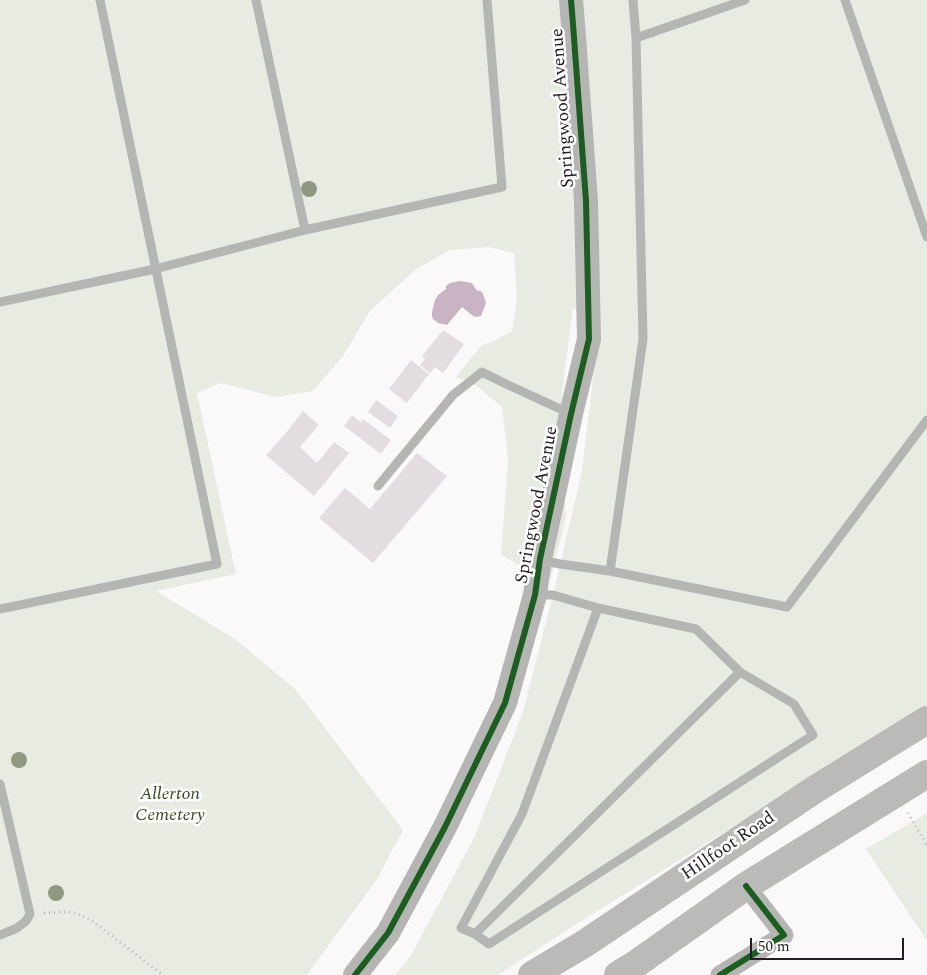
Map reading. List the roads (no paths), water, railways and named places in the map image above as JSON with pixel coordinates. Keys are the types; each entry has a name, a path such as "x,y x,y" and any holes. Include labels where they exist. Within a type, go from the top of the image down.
{"highway":[{"name":"Hillfoot Road","path":"532,975 584,944 814,790 927,720"},
{"path":"618,975 746,886 927,774"}],"street":[{"name":"Springwood Avenue","path":"355,975 388,933 445,827 505,703 535,595 540,559 589,339 586,201 571,0"},
{"path":"720,975 784,935 746,886"}],"lane":[{"path":"0,609 216,564 100,0"},
{"path":"256,0 305,230"},
{"path":"0,302 156,269 305,230 502,187 487,0"},
{"path":"610,571 643,339 636,38 633,0"},
{"path":"636,38 745,0"},
{"path":"845,0 927,237"},
{"path":"378,486 453,395 482,372 571,414"},
{"path":"540,559 560,564 610,571 787,607 927,420"},
{"path":"535,595 553,595 598,608 696,629 740,672 794,704 813,735 489,944 475,934 460,928 522,814 598,608"},
{"path":"475,934 740,672"},
{"path":"0,784 30,914 26,921 17,928 0,935"}],"park label":[{"name":"Allerton Cemetery","path":"170,805"}]}
